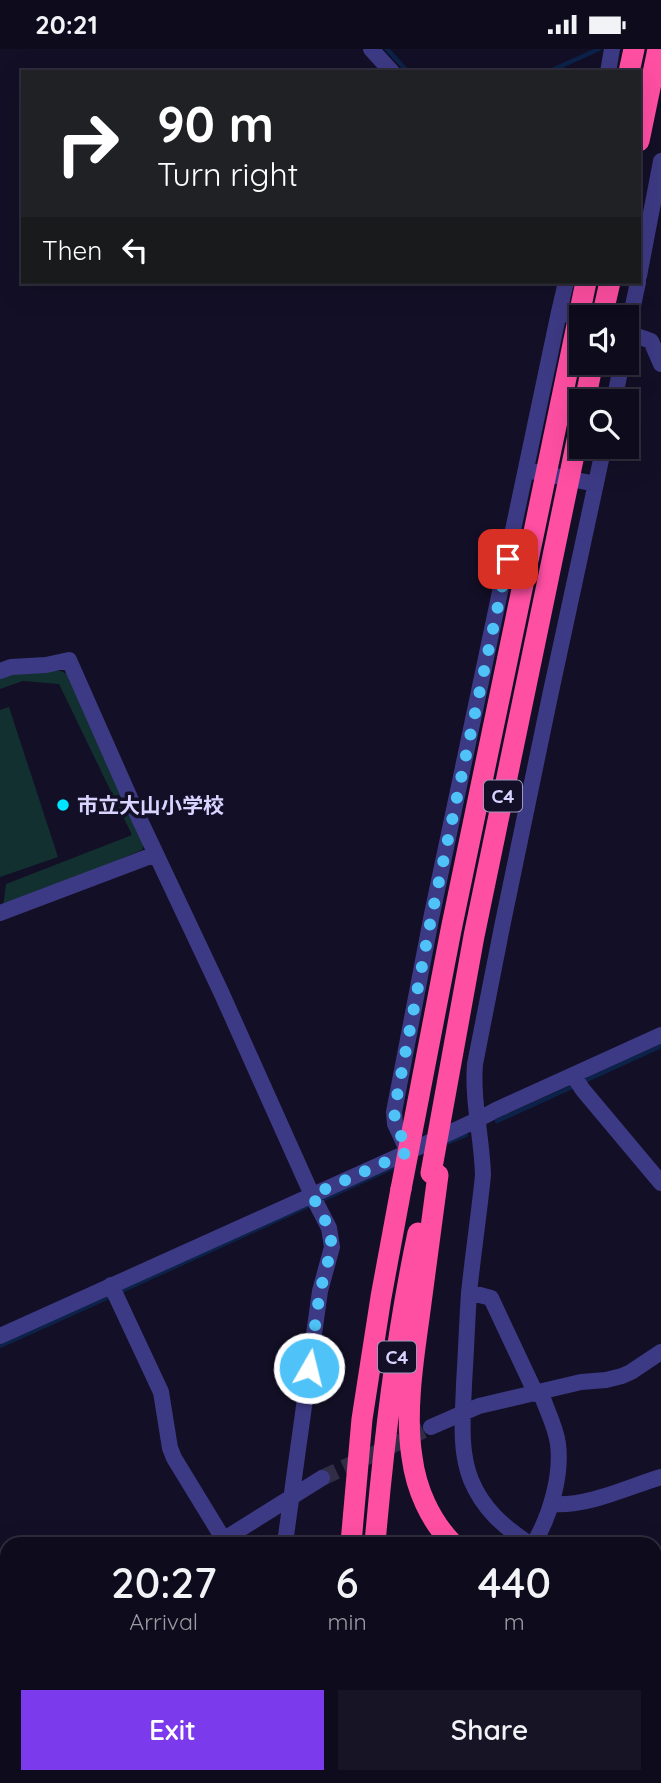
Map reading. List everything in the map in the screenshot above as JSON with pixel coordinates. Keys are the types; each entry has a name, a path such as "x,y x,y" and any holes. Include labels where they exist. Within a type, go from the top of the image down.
{"highway":[{"path":"629,70 634,49"},
{"path":"641,131 658,49"},
{"name":"C4","path":"350,1537 362,1419 401,1189 586,284"},
{"path":"605,305 610,284"},
{"name":"C4","path":"377,1537 388,1422 411,1263 435,1174 474,936 573,459"},
{"path":"435,1174 413,1364 410,1445 422,1495 445,1537"}],"street":[{"path":"371,49 389,70"},
{"path":"609,70 615,50"},
{"path":"641,266 661,161"},
{"path":"408,1152 394,1112 432,914 566,284"},
{"path":"633,305 638,284"},
{"path":"559,312 569,315"},
{"path":"639,338 651,341 661,364"},
{"path":"520,1537 497,1520 483,1503 465,1461 463,1413 469,1292 483,1175 474,1081 475,1064 601,459"},
{"path":"526,470 596,484"},
{"path":"0,671 11,667 46,665 69,660 329,1228 332,1247 320,1291 286,1537"},
{"path":"482,683 550,697"},
{"path":"0,913 156,854"},
{"path":"432,914 502,927"},
{"path":"0,1336 661,1035"},
{"path":"573,1075 661,1183"},
{"path":"111,1285 161,1392 174,1458 218,1537"},
{"path":"469,1292 491,1298 538,1393 558,1442 552,1504 537,1537"},
{"path":"431,1427 480,1406 580,1382 622,1376 661,1352"},
{"path":"552,1504 595,1499 661,1477"},
{"path":"229,1537 322,1478"}],"green space":[{"path":"24,669 61,671 67,674 144,844 142,850 3,907 6,884 132,835 59,684 23,681 0,689 0,677"},
{"path":"9,707 58,857 0,877 0,710"}],"waterway":[{"path":"387,49 406,70"},
{"path":"552,70 599,49"},
{"path":"582,1082 661,1046"},
{"path":"497,1121 574,1086"},
{"path":"444,1144 466,1135"},
{"path":"320,1201 398,1165"},
{"path":"119,1292 312,1204"},
{"path":"0,1346 111,1296"}],"tunnel":[{"path":"322,1478 431,1427"}],"place":[{"name":"市立大山小学校","path":"63,805"}],"route":[{"path":"309,1368 320,1291 332,1247 329,1228 312,1195 408,1152 394,1112 432,914 508,559"}]}
